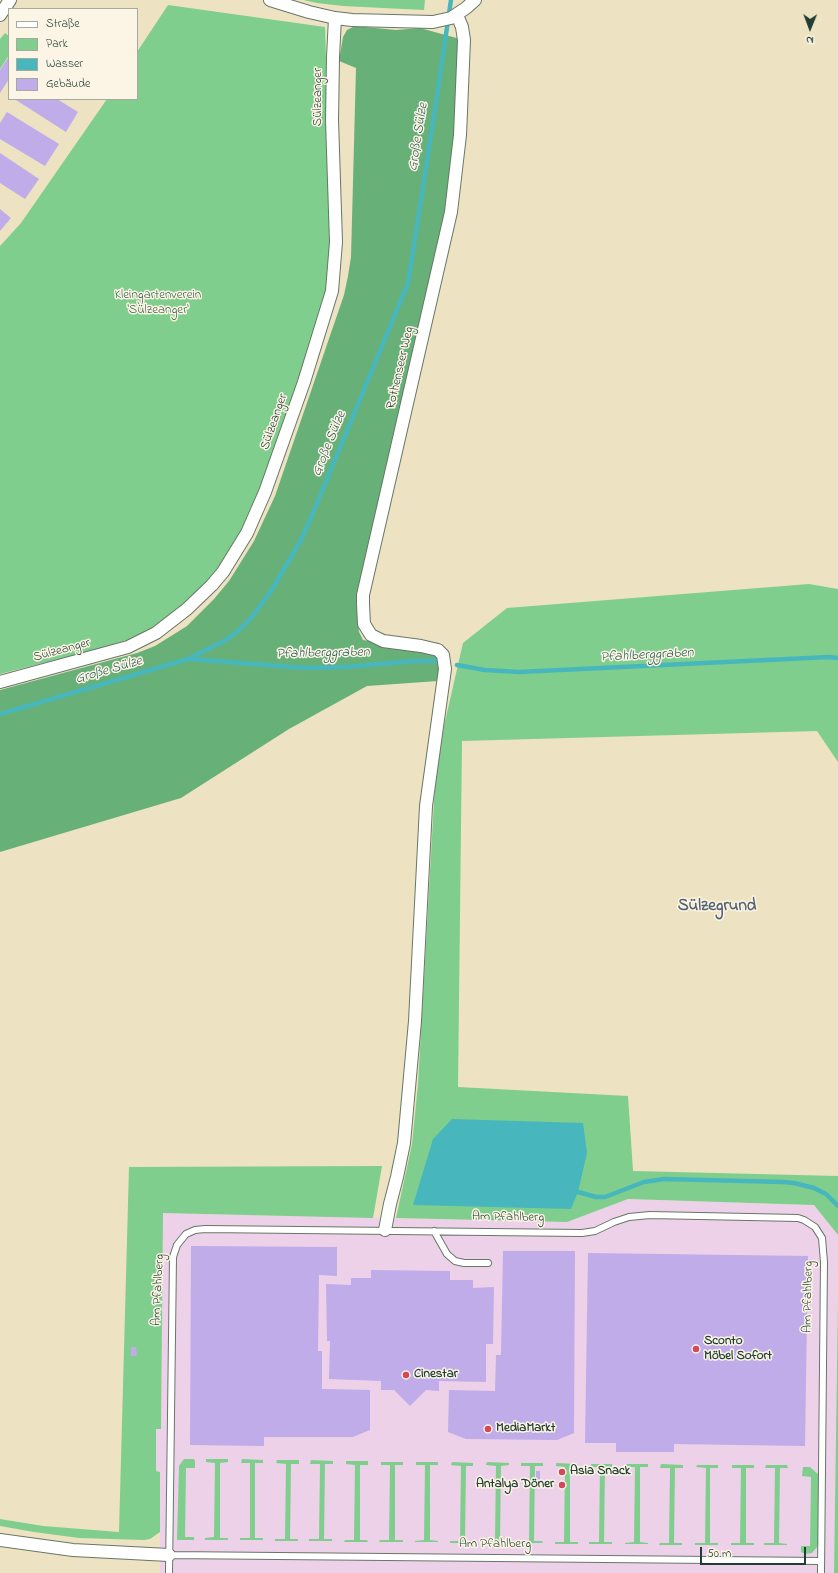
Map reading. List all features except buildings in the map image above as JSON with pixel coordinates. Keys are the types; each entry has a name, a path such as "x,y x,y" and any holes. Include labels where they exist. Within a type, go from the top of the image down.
{"street":[{"path":"0,15 10,0"},
{"path":"270,0 309,12 336,18 433,22 454,16 466,8 474,0"},
{"name":"Rothenseer Weg","path":"385,1230 401,1161 405,1131 415,1021 426,806 445,668 443,655 438,650 421,646 383,641 371,635 364,624 362,613 364,595 451,212 460,135 464,40 462,27 454,16"},
{"name":"Sülzeanger","path":"0,682 118,650 138,643 156,633 179,616 212,585 223,572 247,533 265,492 299,396 332,291 336,242 332,120 333,57 336,18"},
{"name":"Am Pfahlberg","path":"0,1540 56,1549 169,1555"}],"lane":[{"name":"Am Pfahlberg","path":"169,1573 173,1258 179,1242 190,1232 205,1229 582,1233 590,1232 629,1217 650,1215 791,1217 804,1220 815,1227 822,1238 824,1254 821,1573"},
{"path":"434,1231 447,1254 455,1261 464,1263 488,1263"},
{"name":"Am Pfahlberg","path":"169,1555 303,1558 821,1561"}],"shaded area":[{"path":"628,1199 814,1205 838,1235 834,1573 160,1573 160,1472 156,1471 156,1429 161,1429 163,1213 567,1222"}],"green space":[{"path":"303,0 425,0 424,10 343,6"},
{"name":"Kleingartenverein 'Sülzeanger'","path":"168,5 325,27 332,241 327,289 310,346 259,494 243,531 217,570 194,595 171,615 149,631 133,638 98,649 0,674 0,246 21,223 106,100 138,100 138,50"},
{"path":"355,26 396,30 420,28 460,39 454,141 447,206 359,597 357,617 359,632 363,640 431,653 437,656 440,663 438,681 367,686 289,729 181,798 0,852 0,690 137,653 155,646 187,626 214,599 229,581 254,541 275,496 344,295 348,276 351,257 356,68 339,61 343,37 347,30"},
{"path":"5,33 8,35 8,57 0,69 0,39"},
{"path":"809,584 838,589 838,762 817,731 462,741 458,1087 628,1096 633,1171 838,1176 838,1235 814,1205 628,1199 567,1222 396,1218 412,1144 418,1084 435,784 444,726 463,643 507,608"},
{"path":"382,1166 373,1218 163,1213 161,1429 156,1429 156,1471 160,1472 160,1532 150,1539 144,1540 79,1538 0,1526 0,1519 43,1526 119,1532 129,1167"},
{"path":"838,1296 838,1573 834,1573"},
{"path":"184,1459 194,1459 195,1461 195,1468 186,1468 185,1537 194,1537 194,1540 177,1540 179,1466"},
{"path":"206,1459 228,1459 228,1462 220,1463 220,1538 228,1538 228,1540 205,1540 205,1538 214,1537 215,1463 206,1462"},
{"path":"242,1459 263,1460 263,1463 255,1463 255,1538 263,1538 263,1540 240,1540 240,1538 250,1538 250,1463 241,1463"},
{"path":"277,1460 299,1460 299,1464 291,1464 290,1539 298,1539 298,1541 275,1541 275,1539 285,1539 286,1464 276,1463"},
{"path":"311,1460 333,1461 333,1464 325,1464 324,1539 332,1539 332,1541 309,1541 309,1539 319,1539 320,1464 310,1464"},
{"path":"346,1461 368,1461 368,1465 360,1465 360,1540 367,1540 368,1542 344,1542 345,1540 354,1540 355,1465 346,1464"},
{"path":"381,1462 403,1462 403,1465 395,1465 395,1540 403,1540 403,1542 379,1542 380,1540 389,1540 390,1465 381,1465"},
{"path":"416,1462 438,1462 438,1465 430,1465 430,1540 438,1542 415,1542 424,1540 425,1465 416,1465"},
{"path":"452,1462 473,1463 473,1466 466,1466 465,1541 473,1541 473,1543 450,1543 450,1541 460,1541 461,1466 451,1465"},
{"path":"487,1462 509,1463 509,1465 501,1466 500,1541 508,1541 508,1543 485,1543 486,1541 495,1540 496,1466 486,1465"},
{"path":"521,1463 543,1463 543,1466 535,1466 534,1541 542,1541 543,1543 519,1543 520,1541 529,1541 530,1466 521,1466"},
{"path":"556,1463 578,1464 578,1467 570,1467 570,1542 578,1542 578,1544 555,1544 555,1542 564,1542 565,1467 556,1466"},
{"path":"591,1464 612,1464 612,1467 605,1467 604,1542 612,1542 612,1544 589,1544 589,1542 599,1542 600,1467 590,1467"},
{"path":"626,1464 648,1464 648,1467 640,1467 640,1542 648,1544 625,1544 634,1542 635,1467 626,1467"},
{"path":"661,1464 683,1465 683,1468 675,1468 674,1543 682,1543 682,1545 659,1545 660,1543 669,1543 670,1468 660,1468"},
{"path":"697,1465 718,1465 718,1468 710,1468 710,1543 718,1543 718,1545 695,1545 695,1543 705,1543 706,1468 696,1467"},
{"path":"732,1465 754,1465 754,1468 746,1468 746,1543 754,1543 754,1545 731,1545 731,1543 740,1543 741,1468 732,1468"},
{"path":"766,1465 787,1465 788,1468 780,1468 779,1543 787,1545 764,1545 764,1543 774,1543 775,1468 765,1468"},
{"path":"803,1467 810,1467 819,1475 818,1546 812,1553 805,1554 801,1552 801,1546 810,1546 811,1477 802,1476"}],"water":[{"path":"452,1119 583,1123 587,1153 578,1192 571,1209 413,1205 433,1139"}],"waterway":[{"name":"Große Sülze","path":"0,714 188,659 224,641 237,632 252,617 271,591 301,540 408,283 451,0"},
{"name":"Pfahlberggraben","path":"457,665 485,670 519,672 829,657 838,658"},
{"name":"Pfahlberggraben","path":"189,659 305,668 346,667 413,661 435,661"},
{"path":"578,1192 596,1197 605,1197 644,1182 664,1179 783,1182 814,1188 826,1194 838,1206"}],"place":[{"name":"Sconto Möbel Sofort","path":"696,1349"},
{"name":"Cinestar","path":"406,1375"},
{"name":"MediaMarkt","path":"488,1429"},
{"name":"Asia Snack","path":"562,1472"},
{"name":"Antalya Döner","path":"562,1485"}],"district":[{"name":"Sülzegrund","path":"717,907"}]}
